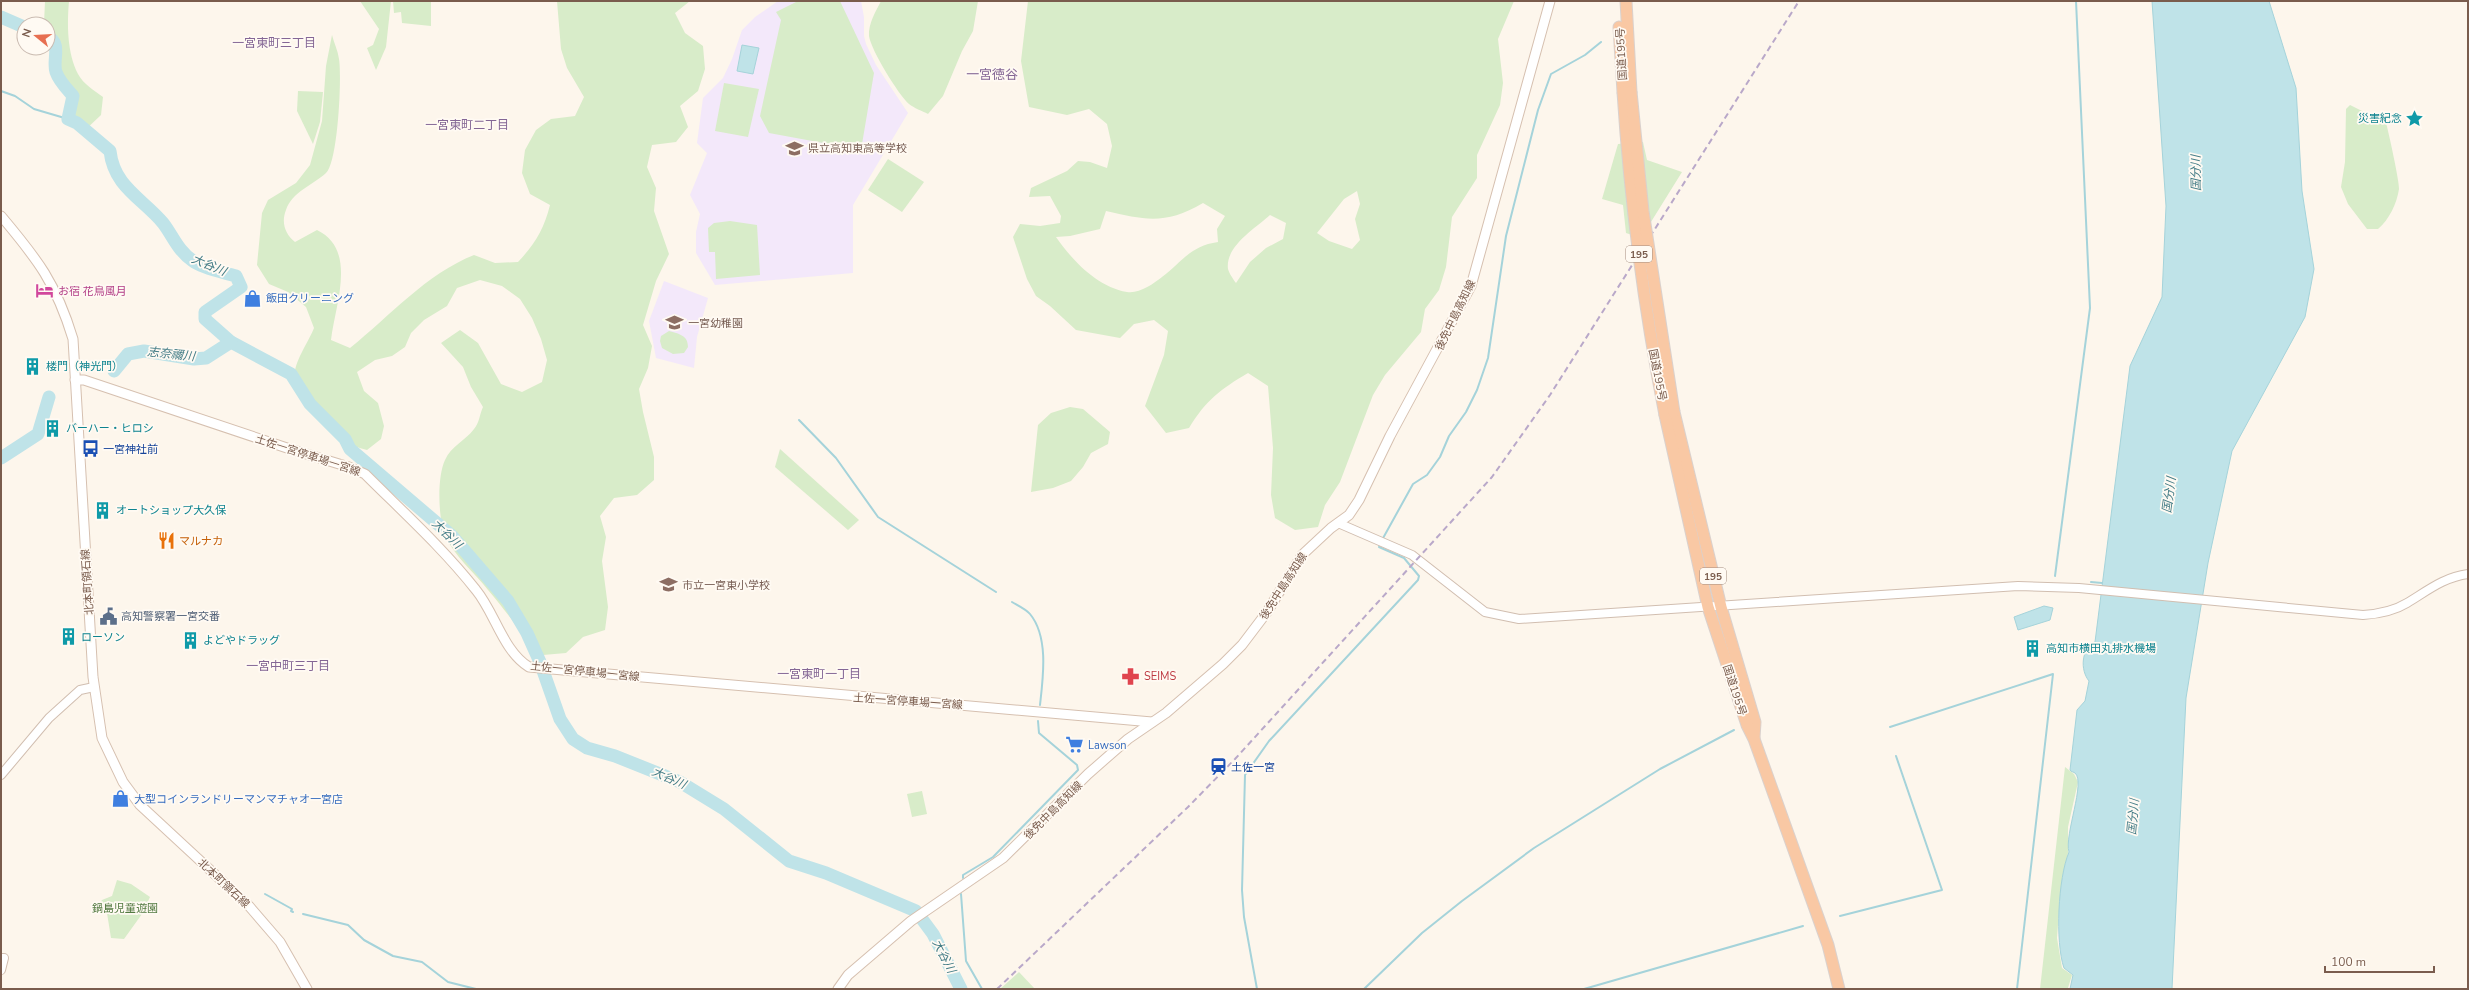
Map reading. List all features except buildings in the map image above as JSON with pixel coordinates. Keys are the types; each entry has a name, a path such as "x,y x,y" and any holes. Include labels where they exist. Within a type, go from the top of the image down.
{"highway":[{"name":"国道195号","path":"1619,1 1627,92 1670,413 1708,606 1747,725 1754,739 1827,942 1839,989"},
{"name":"国道195号","path":"1626,1 1627,92"},
{"name":"国道195号","path":"1670,413 1721,607 1755,722 1754,739"}],"main road":[{"name":"後免中島高知線","path":"838,989 848,975 914,918 1003,858 1088,774 1128,739 1152,722 1223,664 1242,645 1267,612 1302,555 1349,514 1359,500 1390,436 1472,286 1550,1"},
{"name":"北本町領石線","path":"1,216 35,257 50,279 64,307 73,339 94,688 102,738 123,782 150,816 244,901 266,925 290,958 307,989"},
{"name":"土佐一宮停車場一宮線","path":"75,380 84,380 349,467 365,474 458,567 478,592 517,657 530,667 1152,722"}],"street":[{"path":"1338,523 1412,555 1479,608 1497,616 1519,619 1539,619 1708,606 1721,607 2018,586 2086,589 2346,614 2378,614 2406,604 2444,580 2468,574"},
{"path":"1,775 49,718 80,690 94,688"},
{"path":"1,958 4,958 1,970"}],"shaded area":[{"name":"県立高知東高等学校","path":"778,1 861,1 866,44 876,65 908,113 853,205 853,273 715,285 696,253 696,232 700,214 690,195 707,153 697,143 703,98 723,78 732,59 742,30 755,17"},
{"name":"一宮幼稚園","path":"664,281 708,298 697,337 694,368 656,358 649,321"}],"green space":[{"path":"45,1 69,1 69,38 74,66 83,81 103,97 101,115 84,131 68,116 66,96 56,56 56,16 44,16"},
{"path":"360,1 391,1 386,47 376,70 367,48 373,45 379,29"},
{"path":"393,1 431,1 431,26 402,23 401,12 394,13"},
{"path":"557,1 690,1 675,13 685,33 703,46 705,69 698,91 680,106 688,127 676,142 652,145 647,167 656,188 654,211 669,254 656,281 643,325 652,346 648,368 639,389 654,457 654,480 637,495 614,498 600,516 606,537 602,561 608,607 605,630 583,637 566,653 543,655 528,640 449,543 445,535 441,518 439,497 442,467 445,460 451,451 476,427 483,407 471,387 463,367 441,343 460,330 478,343 501,384 522,392 542,382 547,360 541,339 532,318 520,299 502,286 480,280 457,288 447,306 424,320 411,333 405,347 392,356 375,360 357,372 364,391 378,403 384,426 381,439 367,450 344,442 335,436 321,422 309,404 297,381 295,370 299,358 314,328 306,307 288,292 269,284 257,265 262,213 268,200 296,183 310,165 322,121 326,66 332,35 340,68 338,118 334,153 326,173 293,198 286,210 284,219 286,232 295,242 317,230 330,239 337,251 341,264 341,279 331,340 350,348 424,284 457,263 474,255 495,263 518,262 538,236 545,222 550,205 530,194 522,173 525,150 536,130 551,119 575,116 584,97 567,68 561,49"},
{"path":"798,1 840,1 874,73 861,150 769,133 760,116 781,20 776,12"},
{"path":"881,1 978,1 973,31 962,51 943,96 928,114 909,104 904,99 886,72 871,43 869,31"},
{"path":"1028,1 1514,1 1498,39 1503,83 1500,105 1477,155 1477,178 1452,217 1446,267 1439,290 1425,309 1421,332 1385,375 1373,395 1340,482 1325,505 1318,527 1295,530 1275,518 1271,495 1273,448 1268,386 1248,373 1230,384 1215,396 1195,418 1189,428 1166,433 1145,406 1164,355 1168,331 1154,320 1134,324 1120,338 1076,330 1050,306 1036,296 1027,279 1013,237 1020,224 1040,226 1060,223 1061,216 1050,196 1029,197 1031,188 1067,171 1078,161 1090,162 1107,168 1112,146 1107,124 1089,109 1067,115 1029,107 1021,61","holes":["1357,191 1360,204 1355,219 1360,240 1352,249 1329,241 1317,233 1344,199","1203,203 1225,216 1217,229 1218,242 1208,244 1193,251 1154,283 1146,288 1132,292 1127,292 1106,285 1086,271 1070,255 1056,237 1070,236 1100,229 1106,211 1132,217 1155,219 1178,215","1270,215 1286,223 1283,239 1266,248 1250,262 1236,283 1228,269 1228,261 1236,245"]},
{"path":"724,83 759,89 748,137 715,131"},
{"path":"298,91 323,92 320,122 313,144 297,111"},
{"path":"2350,105 2386,123 2389,135 2399,189 2392,211 2386,221 2378,229 2367,229 2348,204 2341,187 2345,162 2346,109"},
{"path":"1643,142 1647,160 1682,172 1641,238 1626,233 1623,205 1602,199 1618,144"},
{"path":"888,159 924,182 902,212 868,190"},
{"path":"730,221 757,225 760,275 716,279 715,252 709,252 708,228 714,223"},
{"path":"669,331 685,337 688,347 684,353 673,354 662,348 660,341 661,336"},
{"path":"1070,407 1083,409 1110,432 1108,444 1091,453 1083,467 1071,481 1053,488 1031,492 1038,425 1051,413"},
{"path":"780,449 859,520 848,530 775,467"},
{"path":"2065,767 2074,774 2078,782 2068,827 2068,853 2060,898 2057,938 2062,968 2072,975 2068,988 2040,989"},
{"path":"922,791 927,814 912,817 907,794"},
{"name":"鍋島児童遊園","path":"117,880 131,884 150,897 142,914 124,939 111,938 107,913 97,907 102,900 112,896"},
{"path":"1019,972 1035,989 1000,989"}],"water":[{"name":"国分川","path":"2152,1 2269,1 2296,88 2302,191 2314,269 2305,317 2232,451 2208,563 2186,698 2172,989 2070,989 2073,975 2064,968 2061,957 2059,943 2059,910 2062,877 2069,852 2069,834 2078,787 2078,778 2075,773 2070,770 2077,710 2085,701 2089,681 2084,671 2083,660 2090,645 2095,642 2130,366 2162,297 2166,206"},
{"path":"742,45 759,48 753,74 737,71"},
{"path":"2044,606 2053,608 2050,620 2018,630 2014,617"}],"waterway":[{"path":"2055,576 2090,308 2076,1"},
{"name":"大谷川","path":"1,17 16,24"},
{"path":"1382,540 1413,484 1427,475 1440,457 1449,436 1466,412 1477,390 1488,358 1506,236 1538,110 1551,74 1585,55 1601,42"},
{"name":"大谷川","path":"56,56 55,68 57,75 63,85 73,96 68,119 77,123 110,151 117,174 123,183 163,223 183,253 197,264 236,276 241,287 205,312 205,319 231,342 291,374 310,404 345,439 350,449 452,536 508,601 527,633 540,662 560,719 573,739 587,748 615,756 680,782 724,809 789,861 826,873 916,911 933,934 961,989"},
{"path":"1,91 15,96 34,109 68,119"},
{"name":"志奈禰川","path":"114,371 128,354 144,351 194,359 206,358 231,342"},
{"name":"志奈禰川","path":"1,458 38,434 49,397"},
{"path":"799,420 836,458 878,517 996,592"},
{"path":"1257,989 1244,917 1242,890 1245,775 1269,741 1418,580 1419,576 1404,558 1379,547 1380,544"},
{"path":"2091,582 2102,583"},
{"path":"1012,602 1030,614 1036,623 1040,634 1043,658 1040,705"},
{"path":"1890,727 2053,674 2017,989"},
{"path":"963,878 963,875 993,857 1078,770 1077,765 1039,733 1038,721"},
{"path":"1364,989 1422,933 1462,901 1534,848 1660,769 1734,730"},
{"path":"1840,916 1942,890 1896,756"},
{"path":"265,894 292,909 291,911 293,912"},
{"path":"961,894 966,961 982,989"},
{"path":"303,914 348,925 364,940 393,956 422,962 448,982 476,989"},
{"path":"1584,989 1803,926"}],"railway":[{"path":"997,989 1188,807 1235,759 1492,477 1550,395 1799,1"}],"place":[{"name":"災害紀念","path":"2415,118"},
{"name":"県立高知東高等学校","path":"795,148"},
{"name":"お宿 花鳥風月","path":"45,291"},
{"name":"飯田クリーニング","path":"253,298"},
{"name":"一宮幼稚園","path":"675,323"},
{"name":"楼門（神光門）","path":"33,366"},
{"name":"バーハー・ヒロシ","path":"53,428"},
{"name":"一宮神社前","path":"90,449"},
{"name":"オートショップ大久保","path":"103,510"},
{"name":"マルナカ","path":"166,541"},
{"name":"市立一宮東小学校","path":"669,585"},
{"name":"高知警察署一宮交番","path":"108,616"},
{"name":"ローソン","path":"68,637"},
{"name":"よどやドラッグ","path":"190,640"},
{"name":"高知市横田丸排水機場","path":"2033,648"},
{"name":"SEIMS","path":"1131,676"},
{"name":"Lawson","path":"1075,745"},
{"name":"土佐一宮","path":"1218,767"},
{"name":"大型コインランドリーマンマチャオ一宮店","path":"121,799"}],"district":[{"name":"一宮東町三丁目","path":"274,43"},
{"name":"一宮徳谷","path":"992,74"},
{"name":"一宮東町二丁目","path":"467,125"},
{"name":"一宮中町三丁目","path":"288,666"},
{"name":"一宮東町一丁目","path":"819,674"}]}
